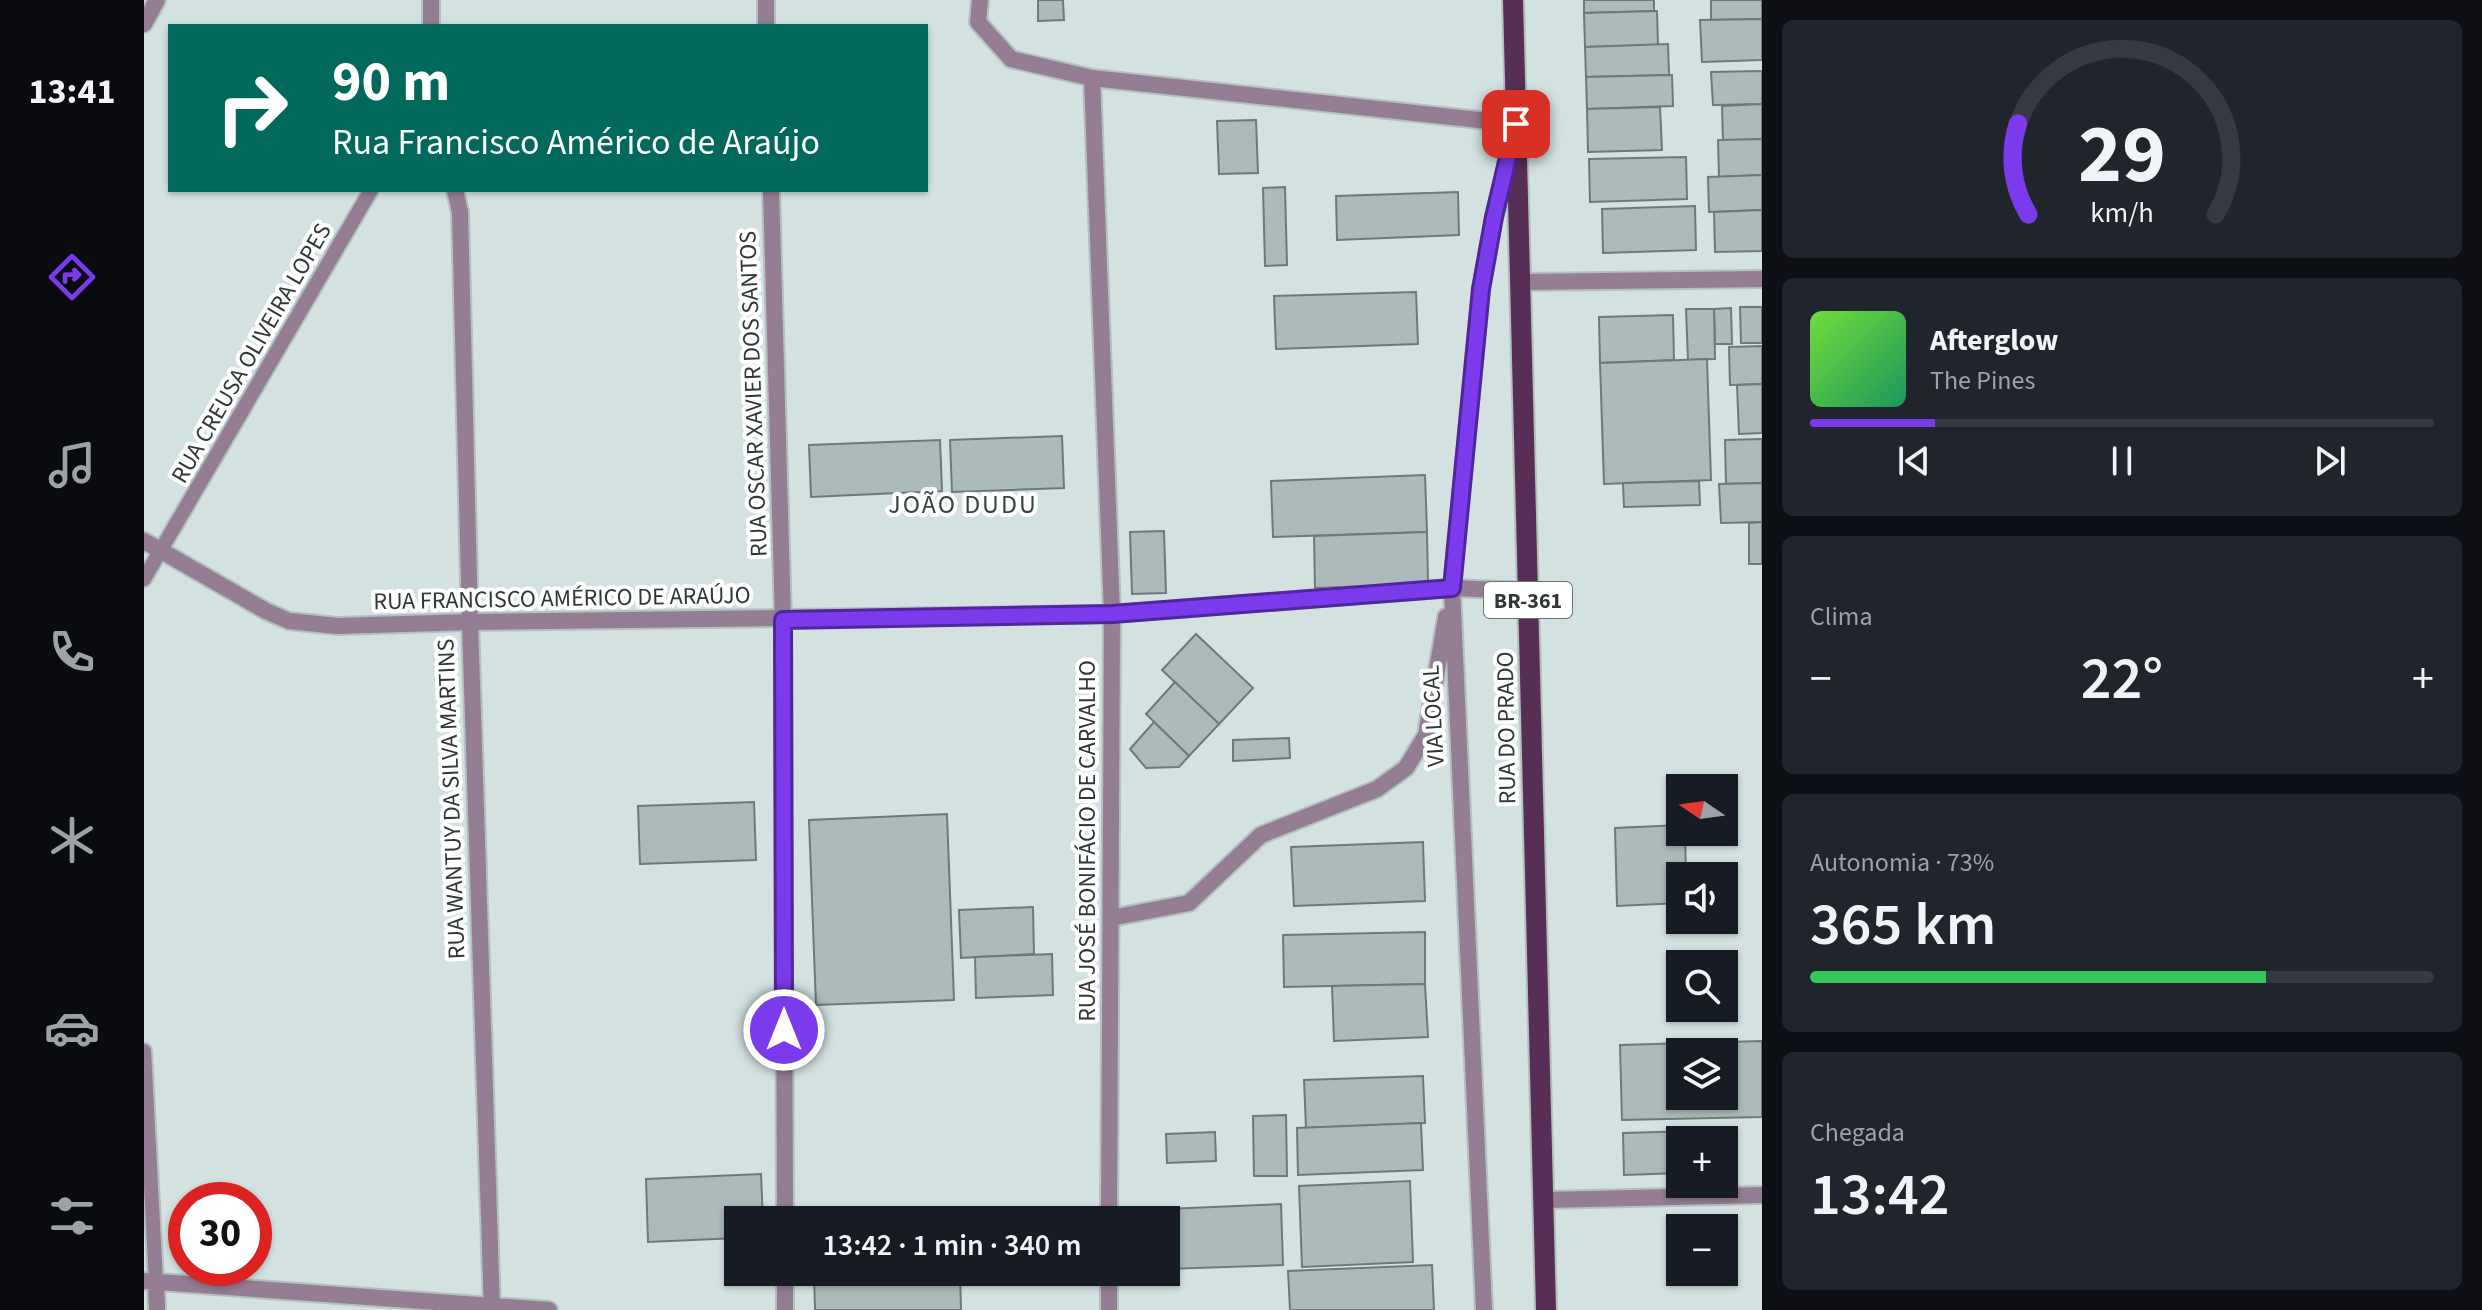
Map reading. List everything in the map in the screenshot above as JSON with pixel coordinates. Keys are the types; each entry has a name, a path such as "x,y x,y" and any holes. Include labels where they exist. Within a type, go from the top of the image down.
{"main road":[{"name":"RUA DO PRADO","path":"1513,0 1546,1310"}],"street":[{"path":"144,24 157,0"},
{"path":"431,0 431,24"},
{"path":"766,0 766,24"},
{"path":"980,0 978,22 1011,59 1092,78 1516,124"},
{"name":"RUA JOSÉ BONIFÁCIO DE CARVALHO","path":"1092,78 1112,614 1109,1206"},
{"name":"VIA LOCAL","path":"1484,1310 1452,588 1481,289 1516,124"},
{"name":"RUA WANTUY DA SILVA MARTINS","path":"455,192 460,212 492,1308"},
{"name":"RUA OSCAR XAVIER DOS SANTOS","path":"771,192 783,620 785,1206"},
{"path":"1520,282 1762,279"},
{"name":"RUA FRANCISCO AMÉRICO DE ARAÚJO","path":"144,541 266,611 289,621 337,626 1112,614 1452,588 1528,591"},
{"path":"1111,918 1189,903 1261,835 1377,789 1406,768 1426,735 1452,588"},
{"path":"1544,1200 1762,1195"},
{"path":"157,1310 150,1281 549,1310"},
{"path":"785,1286 785,1310"},
{"path":"1109,1286 1109,1310"}],"lane":[{"name":"RUA CREUSA OLIVEIRA LOPES","path":"144,579 370,192"},
{"path":"144,1051 150,1281"}],"building":[{"path":"1038,0 1063,0 1064,20 1038,21"},
{"path":"1584,0 1654,0 1654,11 1584,13"},
{"path":"1711,0 1762,0 1762,19 1711,20"},
{"path":"1657,11 1658,45 1585,47 1584,13"},
{"path":"1762,19 1762,60 1702,62 1700,20"},
{"path":"1668,44 1669,75 1586,77 1585,47"},
{"path":"1762,71 1762,104 1713,105 1711,72"},
{"path":"1672,75 1673,106 1587,109 1586,77"},
{"path":"1762,104 1762,139 1723,141 1722,106"},
{"path":"1660,107 1662,150 1588,152 1587,109"},
{"path":"1256,120 1258,173 1219,174 1217,121"},
{"path":"1762,139 1762,175 1719,177 1718,140"},
{"path":"1686,157 1687,199 1590,202 1589,159"},
{"path":"1762,175 1762,210 1709,212 1708,177"},
{"path":"1285,187 1287,265 1265,266 1263,188"},
{"path":"1458,192 1459,235 1337,240 1336,196"},
{"path":"1695,206 1696,250 1603,253 1602,209"},
{"path":"1762,210 1762,251 1715,252 1714,212"},
{"path":"1416,292 1418,344 1276,349 1274,296"},
{"path":"1740,307 1762,307 1762,343 1741,343"},
{"path":"1731,308 1732,344 1715,344 1714,309"},
{"path":"1686,309 1714,309 1715,359 1688,360"},
{"path":"1673,315 1674,360 1600,363 1599,317"},
{"path":"1762,346 1762,384 1730,385 1729,347"},
{"path":"1707,359 1711,480 1604,484 1600,363"},
{"path":"1762,384 1762,433 1739,434 1737,385"},
{"path":"1062,436 1064,488 952,492 950,440"},
{"path":"1762,439 1762,483 1726,484 1725,440"},
{"path":"940,440 942,491 811,497 809,445"},
{"path":"1425,475 1427,532 1273,537 1271,481"},
{"path":"1699,481 1700,505 1624,507 1623,483"},
{"path":"1762,483 1762,522 1721,523 1719,484"},
{"path":"1762,522 1762,564 1749,564 1749,523"},
{"path":"1164,531 1166,593 1132,594 1130,532"},
{"path":"1427,532 1428,584 1315,588 1314,536"},
{"path":"1196,634 1253,688 1219,724 1162,670"},
{"path":"1175,682 1219,724 1189,756 1146,714"},
{"path":"1154,722 1189,756 1179,767 1146,768 1130,749"},
{"path":"1289,738 1290,758 1233,761 1233,740"},
{"path":"754,802 756,860 640,864 638,806"},
{"path":"947,814 954,1000 816,1005 809,820"},
{"path":"1666,826 1666,846 1685,846 1686,862 1666,862 1666,904 1617,906 1615,828"},
{"path":"1423,842 1425,901 1294,906 1291,847"},
{"path":"1033,907 1034,954 961,958 959,910"},
{"path":"1425,932 1425,984 1284,987 1283,935"},
{"path":"1052,954 1053,995 976,998 975,957"},
{"path":"1425,984 1428,1037 1334,1041 1332,986"},
{"path":"1762,1041 1762,1117 1622,1120 1620,1045 1666,1044 1666,1110 1738,1110 1738,1042"},
{"path":"1423,1076 1425,1123 1306,1128 1304,1080"},
{"path":"1286,1115 1287,1176 1254,1176 1253,1116"},
{"path":"1421,1123 1423,1170 1298,1175 1297,1128"},
{"path":"1215,1132 1216,1161 1167,1163 1166,1134"},
{"path":"1666,1132 1666,1174 1624,1175 1623,1133"},
{"path":"761,1174 762,1206 724,1206 724,1239 648,1242 646,1179"},
{"path":"1410,1181 1413,1262 1302,1267 1299,1186"},
{"path":"1281,1204 1283,1265 1180,1269 1180,1208"},
{"path":"1432,1265 1434,1310 1290,1310 1288,1271"},
{"path":"814,1286 960,1286 961,1310 815,1310"}],"district":[{"name":"JOÃO DUDU","path":"963,504"}],"route":[{"path":"784,1030 783,620 1112,614 1452,588 1481,289 1516,124"}]}
